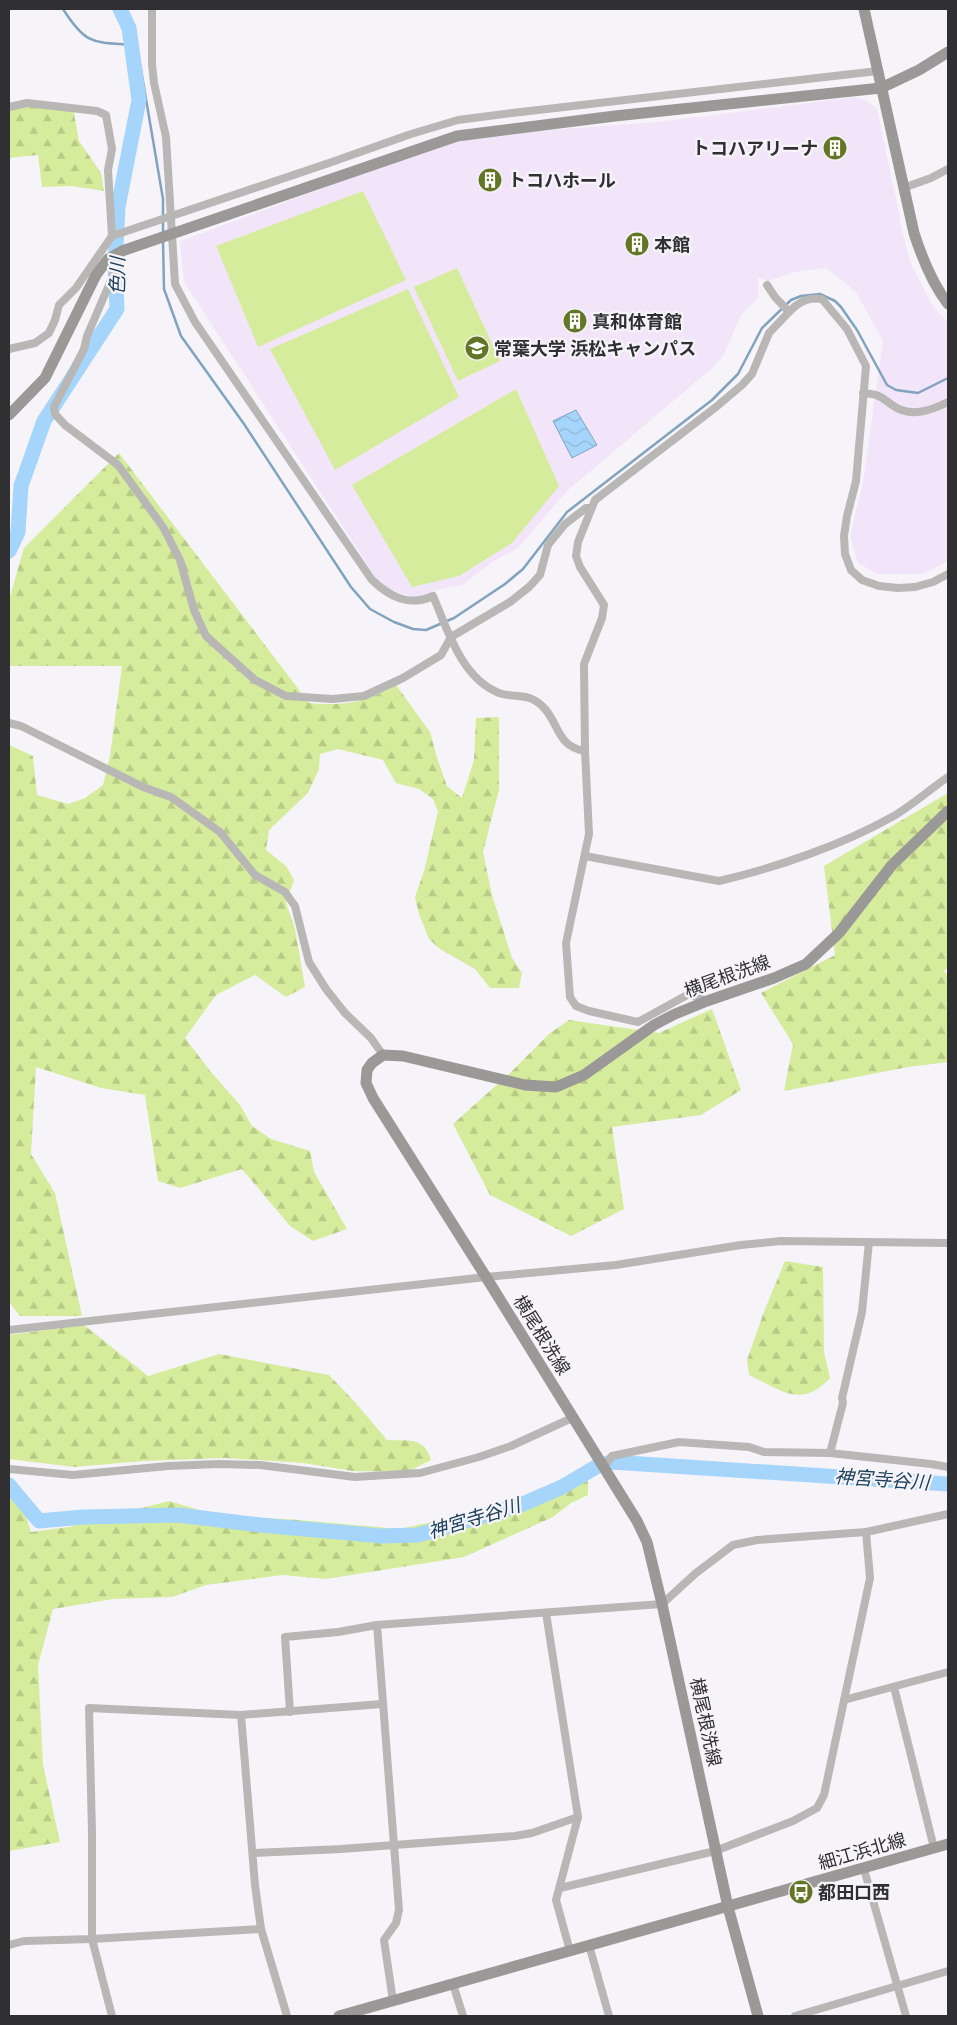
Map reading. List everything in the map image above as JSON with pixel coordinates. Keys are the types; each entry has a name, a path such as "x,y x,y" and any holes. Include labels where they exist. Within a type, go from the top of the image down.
{"main road":[{"path":"864,9 903,188 921,256 931,277 948,304"},
{"path":"9,415 45,378 96,275 108,259 122,251 457,136 615,116 880,88 919,70 948,52"},
{"name":"横尾根洗線","path":"758,2016 728,1907 647,1542 637,1521 373,1098 366,1083 367,1070 372,1063 383,1055 403,1056 525,1085 556,1086 584,1074 654,1025 675,1014 774,978 806,964 839,933 892,866 948,811"},
{"name":"細江浜北線","path":"728,1907 948,1844"},
{"path":"339,2016 728,1907"}],"street":[{"path":"152,9 152,64 154,83 166,138 175,284 182,301 372,580 384,591 411,601 422,601 433,596 458,653 471,671 485,685 500,693 534,700 546,709 559,735 569,745 578,750 585,751"},
{"path":"9,349 35,343 49,333 59,305 76,288 112,236 411,134 458,120 878,71"},
{"path":"9,107 27,102 97,110 106,115 112,149 108,170 112,236"},
{"path":"903,188 931,178 948,169"},
{"path":"122,251 87,336 84,349 70,379 58,398 54,414 65,425 118,465 163,527 180,560 194,610 206,636 255,680 276,692 299,698 333,700 364,696 403,678 441,655 451,637 510,602 529,587 540,575 548,545 565,524 586,508 591,508"},
{"path":"767,285 787,310"},
{"path":"707,1001 689,994 638,1022 589,1011 576,1006 570,997 566,943 589,834 585,751 584,664 602,618 604,605 580,567 576,556 578,542 589,519 591,508 596,500 742,385 752,374 769,333 787,310 813,298 822,299 847,329 866,366 856,480 844,536 845,554 851,570 862,580 879,586 898,588 924,584 948,574"},
{"path":"863,393 878,394 893,406 906,411 928,412 948,402"},
{"path":"9,723 22,726 143,787 171,797 220,832 244,859 255,875 285,892 295,906 309,962 326,989 345,1012 371,1038 383,1055"},
{"path":"585,856 719,881 741,876 849,838 892,816 948,777"},
{"path":"9,1330 486,1277 616,1265 741,1245 781,1241 948,1243"},
{"path":"830,1453 843,1403 842,1398 862,1312 869,1242"},
{"path":"9,1469 73,1475 168,1466 219,1464 260,1465 355,1477 420,1474 511,1446 572,1418"},
{"path":"603,1468 612,1456 679,1442 749,1447 764,1452 830,1453 948,1467"},
{"path":"290,1712 285,1637 338,1632 376,1625 662,1604 696,1573 734,1545 757,1540 866,1532 948,1514"},
{"path":"560,1888 715,1851 793,1821 817,1808 824,1795 870,1578 866,1532"},
{"path":"546,1613 578,1817 556,1900 570,1951"},
{"path":"376,1625 398,1910 396,1923 384,1940 393,2001"},
{"path":"844,1700 948,1672"},
{"path":"894,1687 934,1848"},
{"path":"112,2016 92,1939 89,1708 241,1715 382,1704"},
{"path":"241,1715 261,1929 287,2016"},
{"path":"253,1853 331,1850 532,1833 578,1817"},
{"path":"864,1869 906,2016"},
{"path":"9,1945 24,1940 92,1939 261,1929"},
{"path":"589,1945 609,2016"},
{"path":"795,2016 948,1971"},
{"path":"453,1984 463,2016"}],"shaded area":[{"name":"常葉大学 浜松キャンパス","path":"856,97 867,101 877,109 901,227 911,264 933,306 948,323 948,561 924,574 877,574 858,563 850,536 863,482 883,341 857,294 826,268 794,272 769,281 758,278 758,298 741,315 724,354 717,364 567,491 518,548 492,562 463,585 436,590 424,596 415,597 386,587 376,578 184,282 180,241 421,152 457,141 493,134 657,122"}],"green space":[{"path":"31,103 73,108 79,141 101,173 104,191 71,186 42,187 38,155 9,158 9,108"},
{"path":"363,191 406,280 258,347 216,246"},
{"path":"457,268 500,361 458,381 414,287"},
{"path":"408,289 459,397 335,470 270,349"},
{"path":"516,389 559,486 512,543 459,576 412,587 352,485"},
{"path":"119,453 309,703 333,704 354,702 374,696 396,685 430,732 447,786 462,798 474,760 476,718 499,717 499,790 483,852 492,895 512,958 522,973 519,988 490,988 475,969 440,949 429,939 419,914 415,897 424,871 438,812 433,799 419,789 396,783 383,760 338,749 320,754 319,769 308,793 269,830 266,850 286,866 294,880 286,903 295,929 305,987 286,997 255,975 216,995 185,1038 240,1105 252,1126 271,1139 310,1151 314,1172 347,1229 313,1241 290,1226 242,1169 180,1188 158,1181 145,1095 101,1088 36,1067 31,1154 55,1193 82,1316 20,1316 9,1302 9,745 33,756 37,795 68,804 85,798 103,785 110,756 122,666 9,666 9,600 24,548"},
{"path":"948,793 948,967 944,971 948,976 948,1062 908,1067 784,1091 793,1044 761,993 835,955 824,866"},
{"path":"712,1009 741,1090 701,1115 612,1127 624,1209 571,1236 490,1195 453,1124 510,1073 549,1034 569,1020 659,1033"},
{"path":"785,1261 823,1267 824,1352 830,1378 819,1388 800,1395 781,1391 749,1375 747,1360"},
{"path":"84,1325 148,1376 219,1354 329,1375 387,1440 408,1440 420,1443 428,1452 431,1460 407,1472 353,1471 303,1463 225,1458 143,1461 74,1467 9,1459 9,1335"},
{"path":"588,1480 588,1495 571,1503 553,1517 464,1557 326,1579 283,1575 206,1585 172,1597 113,1599 53,1609 38,1665 43,1765 60,1842 9,1851 9,1488 17,1487 31,1532 69,1527 169,1501 216,1515 400,1529 490,1509"}],"water":[{"path":"576,410 597,445 572,458 553,421"}],"waterway":[{"path":"63,9 84,35 99,42 133,45 138,52 163,199 163,232"},
{"name":"色川","path":"9,551 18,532 21,486 44,421 117,309 115,266 118,207 139,100 129,28 120,9"},
{"path":"163,240 164,289 181,336 244,424 351,587 370,609 394,622 413,629 426,630 454,618 505,584 523,569 567,512 712,400 738,374 762,328 791,300 801,296 820,294 835,301 857,330 887,385 896,390 918,393 948,378"},
{"name":"神宮寺谷川","path":"9,1485 39,1521 83,1517 178,1515 260,1525 382,1536 418,1535 523,1504 562,1487 596,1467 611,1462 948,1484"}],"place":[{"name":"トコハアリーナ","path":"835,148"},
{"name":"トコハホール","path":"490,180"},
{"name":"本館","path":"637,244"},
{"name":"真和体育館","path":"575,321"},
{"name":"常葉大学 浜松キャンパス","path":"477,348"},
{"name":"都田口西","path":"801,1892"}]}
